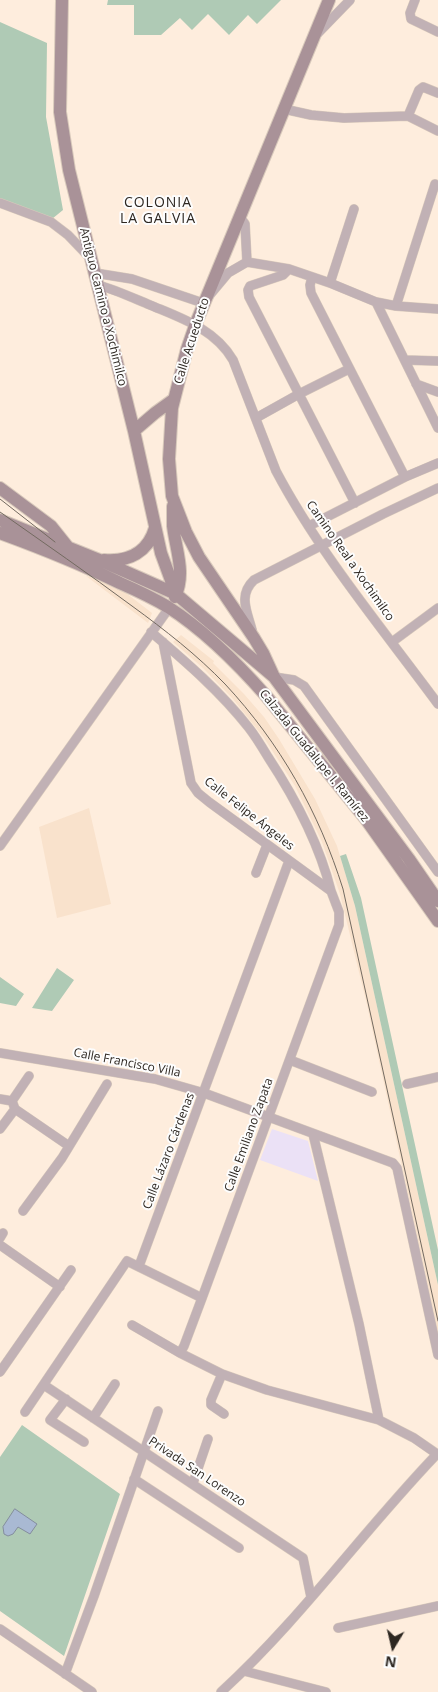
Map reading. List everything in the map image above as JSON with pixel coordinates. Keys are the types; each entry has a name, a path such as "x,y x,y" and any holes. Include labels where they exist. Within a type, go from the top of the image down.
{"main road":[{"name":"Antiguo Camino a Xochimilco","path":"62,0 60,112 69,170 134,431 161,553 176,594"},
{"name":"Calle Acueducto","path":"274,677 254,638 199,557 186,532 172,496 169,459 170,433 173,400 187,349 203,303 329,0"},
{"path":"134,431 173,400"},
{"path":"0,488 51,526 69,548"},
{"path":"170,608 180,582 181,570 173,526 172,496"},
{"path":"0,520 97,559 176,594"},
{"path":"97,559 127,558 142,549 152,539 156,528"},
{"name":"Calzada Guadalupe I. Ramírez","path":"0,533 83,565 170,608 207,637 267,697 365,818 438,921"},
{"name":"Calzada Guadalupe I. Ramírez","path":"176,594 274,677 409,859 438,902"}],"street":[{"path":"313,39 350,0"},
{"path":"415,0 410,13 410,19 438,32"},
{"path":"408,116 419,90 423,87 438,93"},
{"path":"284,109 311,115 344,118 408,116 438,131"},
{"path":"396,306 434,184"},
{"path":"0,203 50,222 68,235 92,260"},
{"path":"330,283 354,209"},
{"path":"240,216 245,224 247,262"},
{"path":"97,279 132,279 203,303 228,274 247,262 288,269 330,283 376,302 396,306 438,309"},
{"path":"288,269 283,275 250,286 248,290 249,297 355,502"},
{"path":"312,277 311,293 405,477"},
{"name":"Camino Real a Xochimilco","path":"97,279 120,292 196,323 227,350 233,360 276,471 321,546 392,642 434,692 438,704"},
{"path":"376,302 438,428"},
{"path":"405,360 438,361"},
{"path":"256,418 349,369"},
{"path":"416,384 438,392"},
{"path":"309,526 405,477 438,463"},
{"path":"254,638 244,598 248,586 254,580 438,488"},
{"path":"0,846 151,632 170,608"},
{"path":"392,642 438,608"},
{"path":"151,632 198,672 250,729 286,783 309,830 331,891"},
{"name":"Calle Felipe Ángeles","path":"164,642 191,783 198,793 209,802 331,891"},
{"path":"274,677 294,680 304,686 438,872"},
{"path":"256,873 267,844"},
{"name":"Calle Lázaro Cárdenas","path":"139,1266 289,861"},
{"name":"Calle Emiliano Zapata","path":"180,1353 339,925 339,912 331,891"},
{"name":"Calle Francisco Villa","path":"0,1053 155,1079 204,1093 392,1162 397,1168 438,1355"},
{"path":"290,1060 372,1092"},
{"path":"0,1129 29,1076"},
{"path":"407,1084 438,1077"},
{"path":"24,1211 69,1146 107,1084"},
{"path":"0,1099 13,1105 69,1146"},
{"path":"313,1134 380,1420"},
{"path":"0,1245 60,1287"},
{"path":"25,1412 127,1260 202,1298"},
{"path":"2,1366 71,1270"},
{"path":"132,1325 180,1353 222,1374 268,1390 380,1420 414,1438 437,1454 244,1671 221,1692"},
{"path":"222,1374 211,1400 211,1405 224,1414"},
{"path":"93,1418 115,1384"},
{"name":"Privada San Lorenzo","path":"44,1385 193,1483 302,1558 311,1597"},
{"path":"66,1399 50,1420 84,1442"},
{"path":"65,1674 158,1411"},
{"path":"193,1483 208,1439"},
{"path":"134,1479 239,1548"},
{"path":"338,1628 438,1606"},
{"path":"0,1629 92,1692"},
{"path":"244,1671 290,1688 326,1692"}],"shaded area":[{"path":"86,576 113,583 152,613 148,623"},
{"path":"181,635 214,661 213,663 264,717 315,799 337,846 355,906 438,1285 438,1333 367,1005 340,894 322,842 295,786 264,738 233,699 203,668 173,642"},
{"path":"89,808 111,904 57,918 39,827"},
{"path":"272,1129 308,1141 318,1181 260,1160"}],"green space":[{"path":"108,0 281,0 257,24 248,15 229,35 208,14 192,30 180,18 161,35 134,35 134,5 107,5"},
{"path":"0,22 47,43 46,117 63,210 47,223 0,207"},
{"path":"346,854 361,898 438,1250 438,1285 355,906 340,856"},
{"path":"57,968 74,980 52,1011 32,1008"},
{"path":"0,977 24,994 16,1006 0,1003"},
{"path":"22,1425 120,1494 64,1656 0,1611 0,1457"}],"water":[{"path":"15,1509 37,1524 30,1534 18,1527 13,1534 8,1536 4,1534 3,1527"}],"tram line":[{"path":"0,499 55,542"},
{"path":"0,512 144,615 203,663 245,707 280,754 296,780 322,833 343,889 438,1321"}],"district":[{"name":"COLONIA LA GALVIA","path":"158,212"}]}
